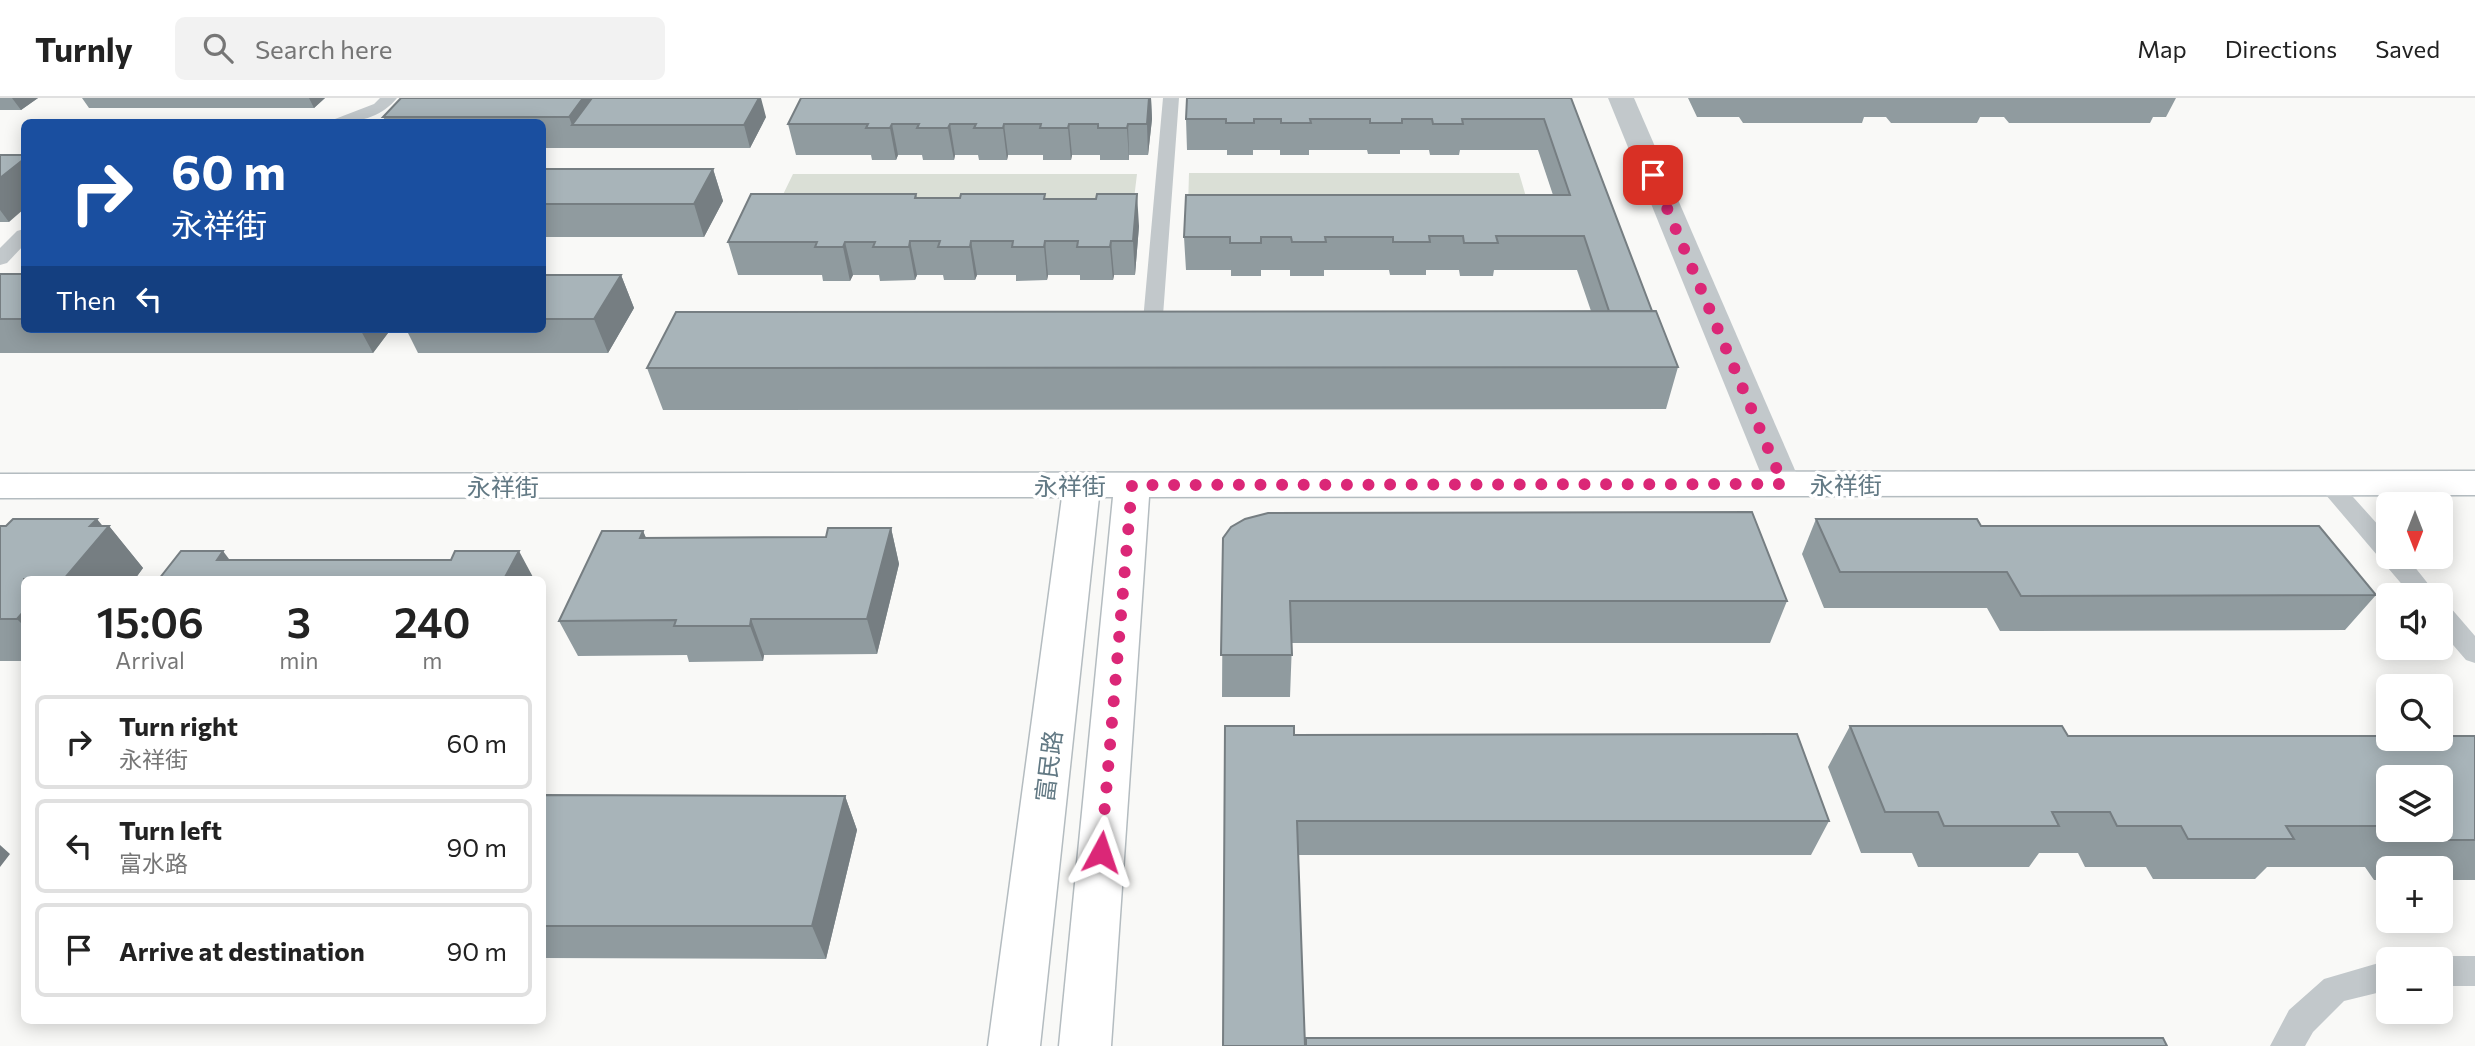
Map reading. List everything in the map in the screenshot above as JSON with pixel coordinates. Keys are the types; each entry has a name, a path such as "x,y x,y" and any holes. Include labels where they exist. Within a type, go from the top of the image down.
{"street":[{"path":"1621,98 1783,484"},
{"name":"永祥街","path":"0,486 2475,483"},
{"name":"富民路","path":"1014,1046 1083,485"},
{"path":"1085,1046 1132,485"}],"lane":[{"path":"349,119 380,107 389,98"},
{"path":"1151,343 1171,98"},
{"path":"0,259 21,238"},
{"path":"2328,483 2376,539"},
{"path":"2402,569 2414,583"},
{"path":"2453,628 2475,653"},
{"path":"2453,971 2475,971"},
{"path":"2287,1046 2301,1021 2335,989 2376,978"}],"shaded area":[{"path":"1189,173 1519,173 1529,207 1188,207"},
{"path":"793,174 1137,174 1133,207 777,207"}],"building":[{"path":"401,98 583,98 569,117 383,117"},
{"path":"592,98 759,98 744,125 572,125"},
{"path":"801,98 1149,98 1147,124 1128,124 1127,128 1098,128 1098,124 1040,128 1041,124 1004,124 1003,128 974,128 976,124 950,124 948,128 917,128 919,124 892,124 890,128 866,128 868,124 788,124"},
{"path":"1187,98 1571,98 1652,311 1609,311 1584,236 1496,236 1498,243 1464,243 1463,236 1429,236 1430,242 1393,242 1393,237 1325,237 1326,242 1292,242 1291,237 1261,237 1261,243 1230,243 1230,237 1184,237 1186,195 1570,195 1544,119 1462,119 1463,124 1433,124 1432,119 1370,123 1370,119 1310,119 1311,123 1281,123 1281,119 1254,119 1254,123 1226,123 1226,119 1186,119"},
{"path":"0,155 21,155 21,161 0,178"},
{"path":"546,169 713,169 694,204 546,204"},
{"path":"751,194 916,194 915,198 960,198 961,194 1045,194 1044,199 1096,199 1097,194 1137,194 1133,241 1111,241 1110,247 1077,247 1078,241 1045,241 1044,247 1012,247 1013,241 971,241 970,247 938,247 940,241 910,241 909,247 873,247 875,242 845,242 843,247 815,247 817,242 728,242"},
{"path":"0,274 21,274 21,319 0,319"},
{"path":"546,275 621,275 594,319 546,319"},
{"path":"1656,311 1678,367 647,368 676,312"},
{"path":"1752,512 1787,601 1290,601 1292,655 1221,655 1223,538 1231,527 1245,519 1268,513"},
{"path":"13,519 97,519 90,526 109,526 67,576 21,576 21,614 17,619 0,619 0,526 6,526"},
{"path":"1816,519 1977,519 1981,526 2319,526 2376,595 2021,596 2007,572 1840,572"},
{"path":"828,528 891,528 867,619 751,619 750,626 674,626 676,620 559,621 602,531 643,531 640,538 826,537"},
{"path":"181,551 223,551 217,560 451,560 455,551 519,551 506,576 161,576"},
{"path":"1225,726 1294,726 1294,735 1797,734 1829,821 1297,821 1305,1046 1223,1046"},
{"path":"1850,726 2062,726 2068,736 2376,736 2376,751 2453,751 2453,736 2475,736 2475,840 2453,840 2453,765 2376,765 2376,826 2286,826 2294,839 2188,839 2181,826 2117,826 2110,812 2052,812 2059,826 1944,826 1938,812 1885,812"},
{"path":"546,795 845,796 812,926 546,926"},
{"path":"1306,1038 2163,1038 2167,1046 1306,1046"}],"route":[{"path":"1101,852 1132,485 1783,484 1653,175"}]}
